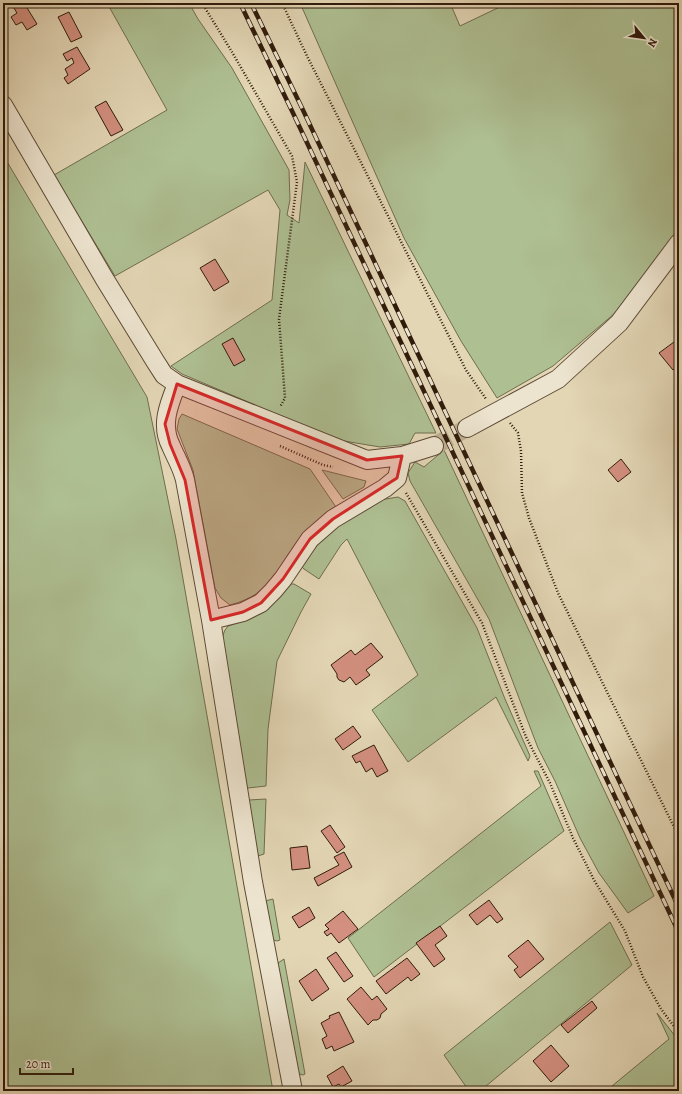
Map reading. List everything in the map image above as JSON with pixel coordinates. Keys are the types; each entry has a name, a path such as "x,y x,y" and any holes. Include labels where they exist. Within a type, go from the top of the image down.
{"street":[{"path":"3,105 104,278 164,375 177,384 367,460 402,456 434,446"},
{"path":"467,428 558,379 619,323 679,243"},
{"path":"177,384 167,412 165,424 170,444 182,467 185,480 211,620 254,882 293,1091"},
{"path":"211,620 243,612 261,603 273,592 310,539 333,519 385,488 397,478 402,456"}],"path":[{"path":"202,3 292,156 297,182 280,319 285,398 273,422"},
{"path":"282,3 307,56 466,370 485,398 518,432 521,451 522,493 529,518 558,593 679,837"},
{"path":"397,478 482,624 526,737 550,783 594,880 625,931 644,977 661,1009 679,1033"}],"highlighted area":[{"path":"177,384 367,460 402,456 397,478 333,519 310,539 283,579 261,603 243,612 211,620 185,480 170,444 165,424"}],"green space":[{"path":"107,3 189,3 198,19 232,68 289,170 290,200 287,215 299,223 305,162 436,433 415,433 409,444 380,447 338,440 182,374 171,366 272,300 280,210 268,190 115,276 54,175 167,110"},
{"path":"300,3 450,3 460,26 508,3 679,3 679,229 614,314 553,366 497,398 461,341 404,238"},
{"path":"3,155 147,397 176,539 273,1091 3,1091"},
{"path":"182,414 310,469 336,507 317,521 305,533 292,548 273,578 265,586 256,594 245,600 230,605 221,598 215,588 193,470 177,429 179,419"},
{"path":"444,450 654,896 628,913 599,873 580,838 555,781 538,748 489,619 410,481 408,473 415,462 424,467"},
{"path":"322,470 366,481 364,487 343,499"},
{"path":"398,497 405,501 477,628 505,699 530,756 528,761 496,697 408,762 372,710 418,675 347,539 341,545 319,579 301,566 319,543 336,527 380,500"},
{"path":"289,584 294,584 311,594 277,661 268,729 266,786 248,788 245,785 223,647 223,635 228,626 247,620"},
{"path":"534,771 538,771 564,831 374,977 348,938 541,786"},
{"path":"266,799 264,854 258,856 248,802 249,800"},
{"path":"273,899 280,940 277,941 273,940 265,901"},
{"path":"610,922 632,965 480,1091 469,1091 444,1055"},
{"path":"284,959 305,1074 303,1075 299,1074 278,966 278,963"},
{"path":"657,1013 679,1041 679,1091 606,1091 669,1039"}],"building":[{"path":"15,3 24,3 37,24 27,30 22,22 16,25 11,17 17,13 12,5"},
{"path":"69,12 82,37 71,42 58,17"},
{"path":"77,47 90,69 68,84 64,78 68,75 65,69 74,63 72,58 67,61 63,54"},
{"path":"106,101 123,130 111,136 95,107"},
{"path":"215,259 229,282 214,291 200,268"},
{"path":"233,338 245,360 234,366 222,344"},
{"path":"674,342 679,348 679,365 673,370 659,353"},
{"path":"621,459 631,472 618,482 608,470"},
{"path":"371,643 383,657 366,670 370,675 356,685 350,677 344,682 339,680 331,665 351,650 355,655"},
{"path":"353,726 361,737 343,750 335,739"},
{"path":"374,745 388,771 377,777 372,768 366,772 360,761 356,763 352,756"},
{"path":"330,825 345,847 337,853 321,831"},
{"path":"307,846 310,868 292,870 290,848"},
{"path":"344,852 352,867 318,886 314,878 339,865 334,857"},
{"path":"489,900 503,919 497,923 490,915 477,925 469,915"},
{"path":"309,907 315,918 299,928 292,917"},
{"path":"343,911 358,929 339,943 331,933 327,936 324,932 329,929 325,925"},
{"path":"440,926 447,936 435,945 445,959 434,967 416,943"},
{"path":"528,940 544,959 520,978 514,970 518,967 508,956"},
{"path":"336,952 353,976 344,982 327,958"},
{"path":"407,958 420,974 411,981 408,977 386,994 376,981"},
{"path":"316,969 329,989 312,1001 299,981"},
{"path":"361,987 372,1000 377,996 387,1009 381,1014 380,1018 373,1020 368,1025 347,999"},
{"path":"592,1001 597,1008 568,1033 561,1025"},
{"path":"339,1012 354,1042 334,1051 332,1046 326,1049 322,1039 327,1036 321,1023 330,1018 329,1016"},
{"path":"551,1045 569,1066 551,1082 533,1061"},
{"path":"343,1066 352,1081 341,1087 339,1084 333,1087 327,1076"}],"tunnel":[{"path":"434,446 467,428"}],"railway":[{"path":"240,3 679,933"},
{"path":"251,3 302,108 679,908"}]}
